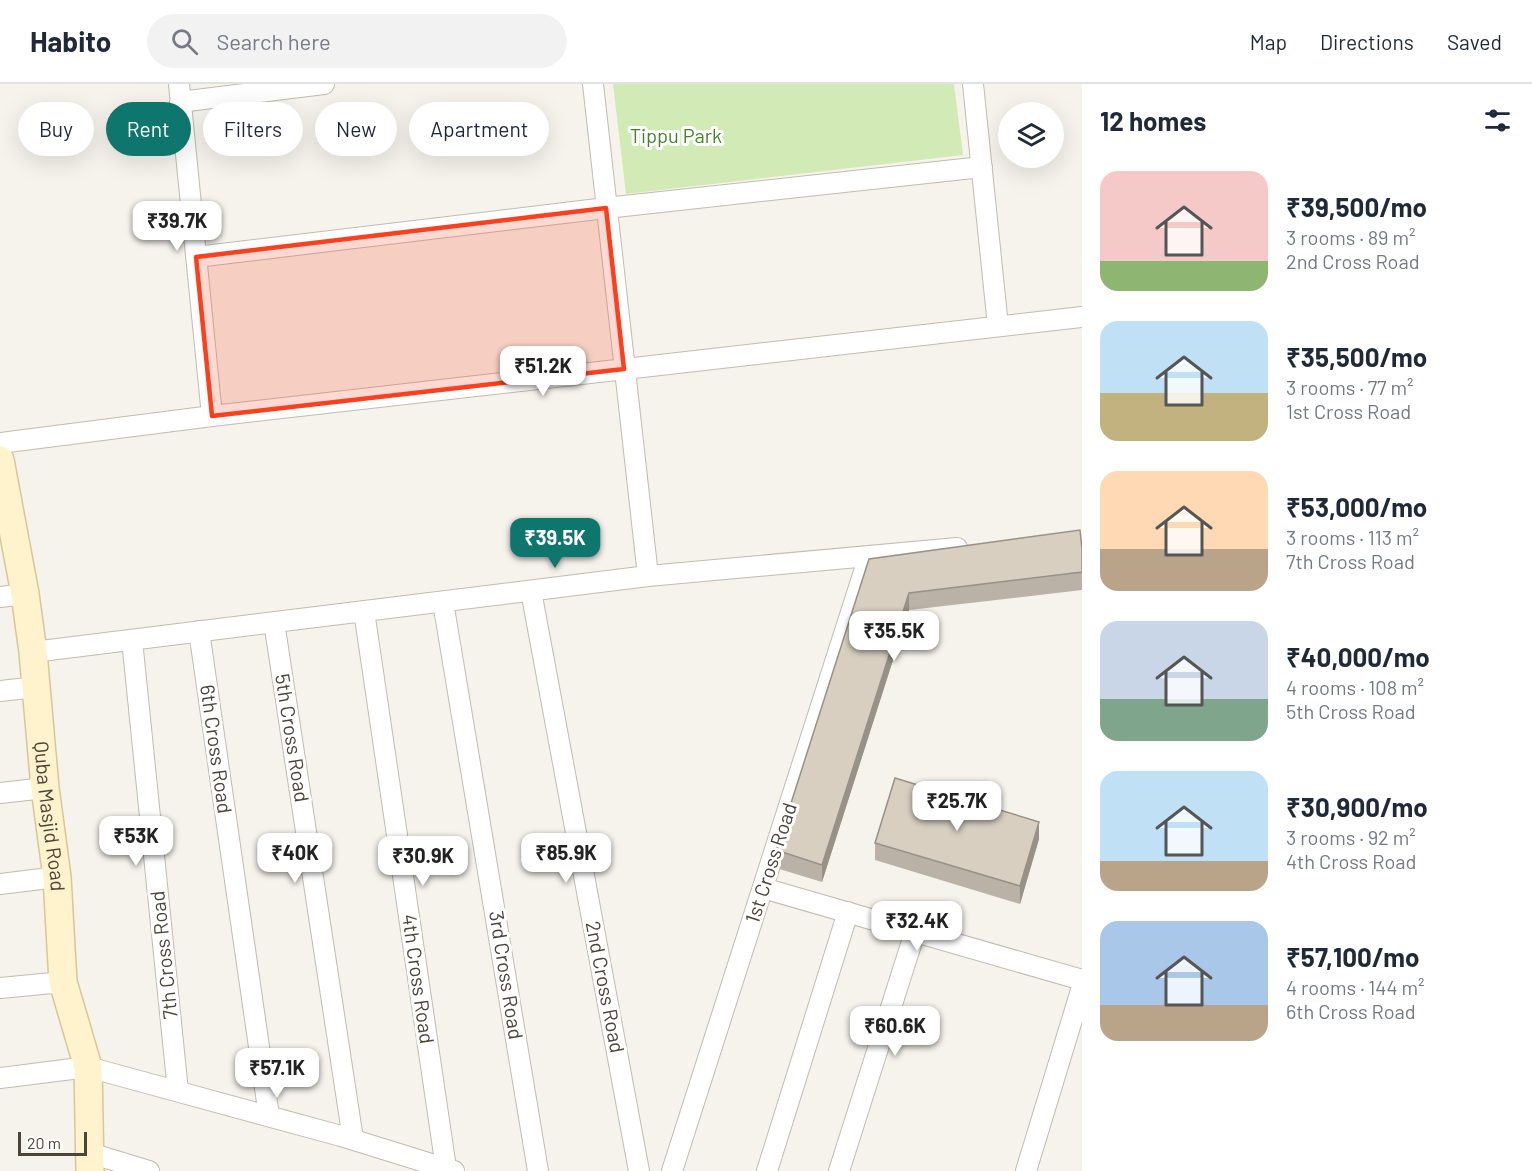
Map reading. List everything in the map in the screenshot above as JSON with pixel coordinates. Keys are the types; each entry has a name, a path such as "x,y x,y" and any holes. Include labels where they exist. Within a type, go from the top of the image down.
{"street":[{"path":"212,416 180,93 324,84"},
{"path":"593,84 648,576"},
{"path":"973,84 998,326"},
{"path":"196,257 606,208 982,167"},
{"path":"0,443 212,416 1082,316"},
{"name":"Quba Masjid Road","path":"0,460 13,595 33,652 45,788 57,877 63,982 88,1067 90,1162"},
{"path":"33,652 648,576 976,546"},
{"name":"1st Cross Road","path":"672,1171 869,556"},
{"name":"2nd Cross Road","path":"531,591 639,1171"},
{"name":"3rd Cross Road","path":"443,602 538,1171"},
{"name":"4th Cross Road","path":"364,611 450,1170"},
{"name":"5th Cross Road","path":"274,622 353,1139"},
{"name":"6th Cross Road","path":"199,631 269,1116"},
{"name":"7th Cross Road","path":"132,640 178,1091"},
{"path":"0,692 36,687"},
{"path":"0,793 45,788"},
{"path":"0,884 57,877"},
{"path":"763,888 1082,980"},
{"path":"766,1171 848,912"},
{"path":"839,1171 915,932"},
{"path":"0,988 63,982"},
{"path":"1026,1171 1082,987"},
{"path":"0,1078 88,1067 353,1139 450,1170"},
{"path":"90,1162 149,1171"}],"highlighted area":[{"path":"606,208 624,369 212,416 196,257"}],"green space":[{"name":"Tippu Park","path":"613,84 954,84 963,155 626,194"}],"building":[{"path":"1080,530 1082,572 909,593 822,865 776,850 869,559"},
{"path":"895,778 1039,822 1020,886 875,843"}]}
